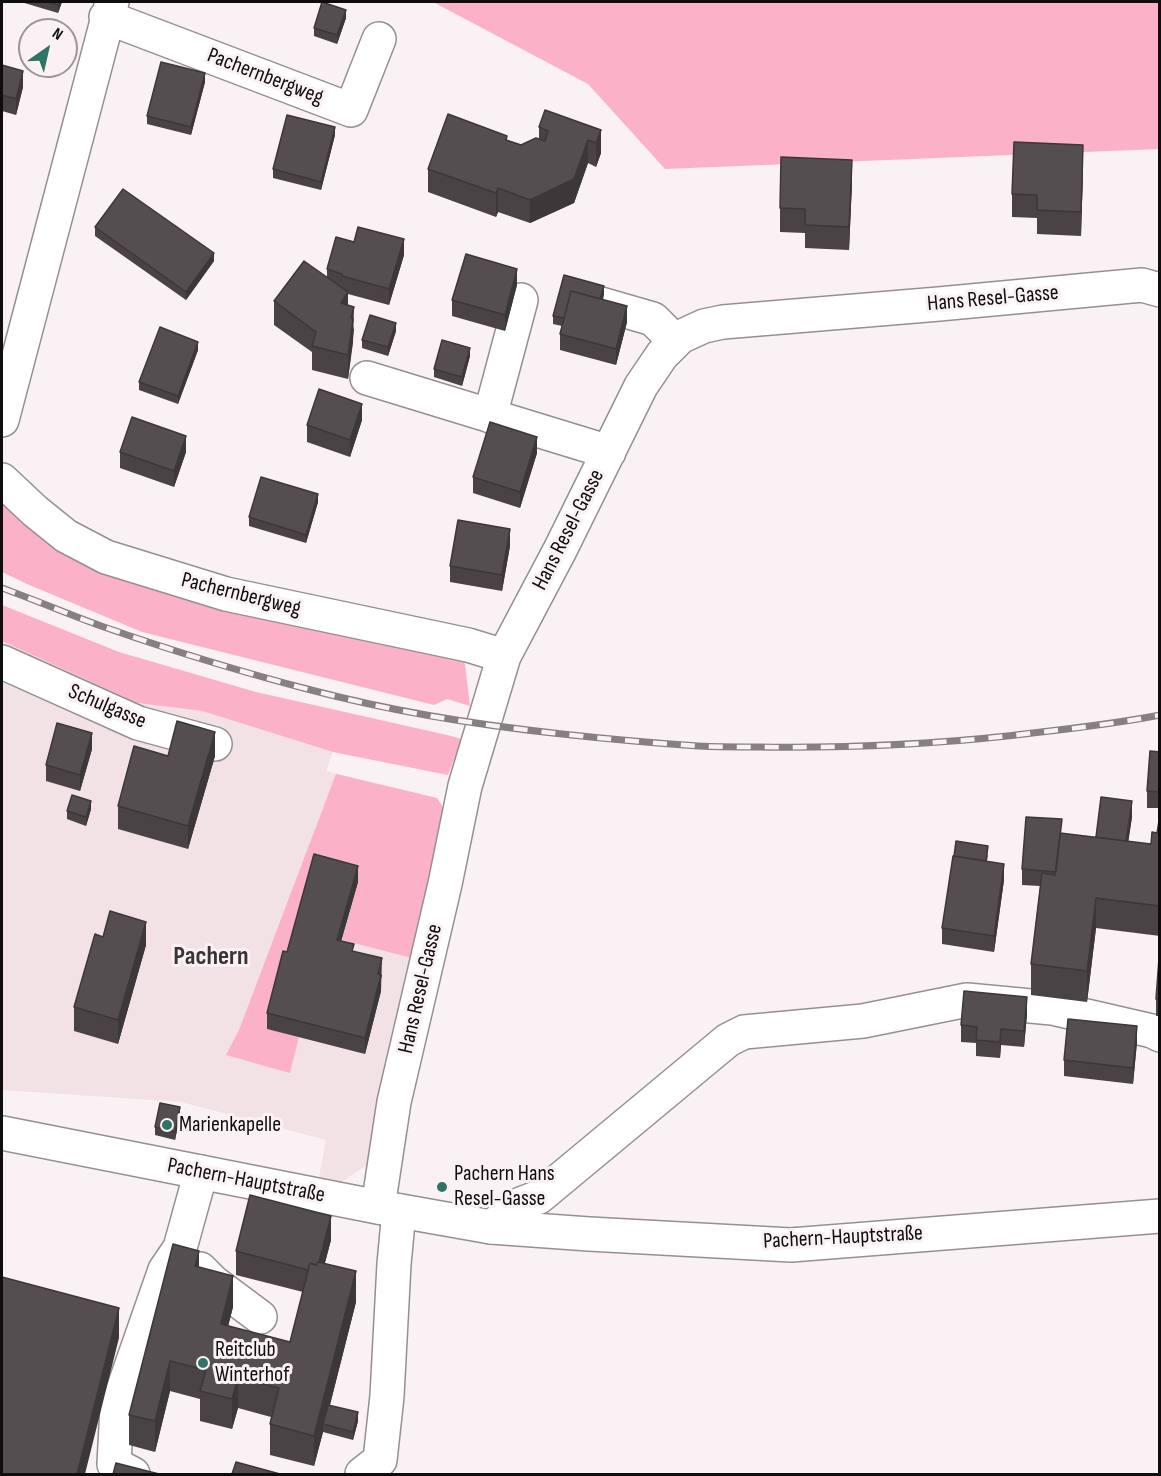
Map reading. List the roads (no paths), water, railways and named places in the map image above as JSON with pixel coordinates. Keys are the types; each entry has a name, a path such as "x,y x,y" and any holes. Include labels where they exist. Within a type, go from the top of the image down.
{"street":[{"name":"Pachernbergweg","path":"2,420 109,9 351,110 379,39"},
{"name":"Hans Resel-Gasse","path":"379,1470 387,1396 394,1264 388,1209 386,1103 438,882 504,656 561,550 641,386 662,356 680,337 704,326 723,322 1142,285 1160,290"},
{"path":"490,416 521,300"},
{"path":"601,304 652,319 674,343"},
{"path":"367,378 609,452"},
{"name":"Pachernbergweg","path":"2,480 66,536 106,557 226,594 468,645 504,656"},
{"name":"Schulgasse","path":"2,662 138,723 215,744"},
{"path":"491,1227 521,1204 539,1197 728,1040 744,1032 863,1021 967,1000 1052,1008 1152,1031 1160,1035"},
{"name":"Pachern-Hauptstraße","path":"2,1133 491,1227 791,1245 1160,1216"},
{"path":"119,1471 117,1407 165,1270 180,1248 201,1172"},
{"path":"180,1248 213,1282 260,1317"}],"railway":[{"path":"2,588 153,644 311,690 436,717 562,734 706,746 914,744 1007,736 1160,715"}],"place":[{"name":"Marienkapelle","path":"167,1125"},
{"name":"Pachern Hans Resel-Gasse","path":"442,1187"},
{"name":"Reitclub Winterhof","path":"203,1363"}],"district":[{"name":"Pachern","path":"211,957"}]}
